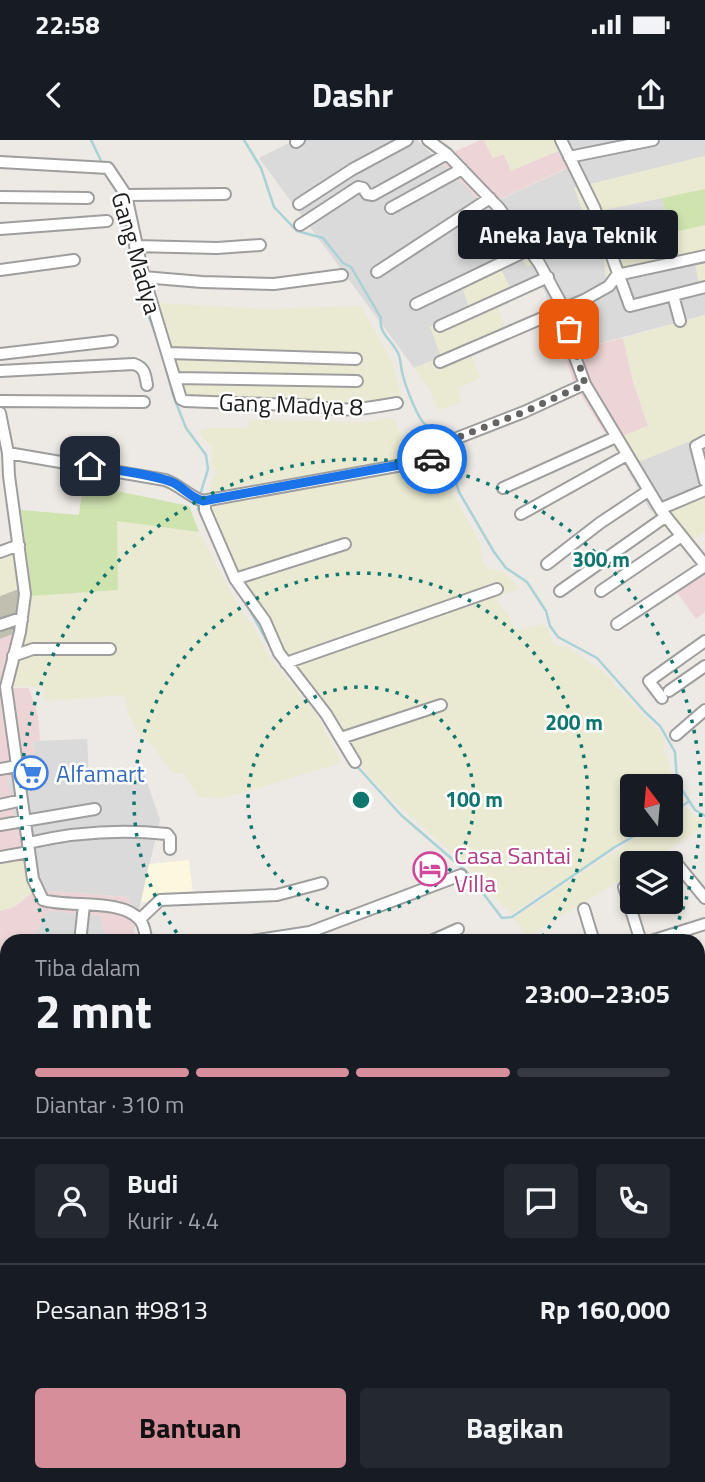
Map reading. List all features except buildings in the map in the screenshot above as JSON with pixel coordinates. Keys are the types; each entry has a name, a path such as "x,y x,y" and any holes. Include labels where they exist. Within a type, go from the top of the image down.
{"street":[{"path":"299,204 407,140"},
{"path":"428,140 447,154 490,198 548,277 563,307 575,357 585,384 662,513 705,566 617,624"},
{"path":"561,140 594,207 630,306 705,287"},
{"path":"569,157 653,140"},
{"path":"300,225 358,187 373,195 447,154"},
{"name":"Gang Madya","path":"0,162 108,168 126,195 143,277 181,398 185,401"},
{"path":"391,208 462,169"},
{"path":"126,195 225,194"},
{"path":"0,198 88,198"},
{"path":"377,272 490,198"},
{"path":"0,229 107,221"},
{"path":"609,248 661,233"},
{"path":"135,246 217,248 260,245"},
{"path":"416,304 530,250"},
{"path":"440,362 600,292 613,282 617,275 705,256"},
{"path":"0,270 74,260"},
{"path":"143,277 274,284 342,275"},
{"path":"440,326 548,277"},
{"path":"673,295 680,321"},
{"path":"0,354 112,341"},
{"path":"169,353 356,359"},
{"path":"0,371 134,364 145,371 147,385"},
{"path":"175,378 357,382"},
{"path":"201,500 437,458 451,440 524,412 585,384"},
{"path":"0,401 144,402"},
{"name":"Gang Madya 8","path":"185,401 317,406 333,410 358,410 397,403"},
{"path":"0,413 8,453 4,478 19,545 24,594 22,620 3,688 33,879 40,898 49,902 121,909 140,919 145,934"},
{"path":"503,488 616,437"},
{"path":"705,440 696,446 705,481"},
{"path":"8,453 165,480 201,500 235,579 263,618 277,650 317,700 355,762"},
{"path":"521,514 627,455"},
{"path":"559,591 662,513 705,490"},
{"path":"547,564 600,523 648,491"},
{"path":"601,591 680,537"},
{"path":"235,579 345,544"},
{"path":"0,552 19,545"},
{"path":"286,663 497,589"},
{"path":"0,625 22,620"},
{"path":"649,681 705,641"},
{"path":"13,656 33,649 110,649"},
{"path":"641,670 665,695 702,668 688,653"},
{"path":"341,738 441,705"},
{"path":"676,735 705,710"},
{"path":"0,769 17,766"},
{"path":"0,804 22,800"},
{"path":"0,825 95,809"},
{"path":"0,858 28,847 106,830 169,835 170,849"},
{"path":"683,871 705,898"},
{"path":"317,934 461,875"},
{"path":"140,919 162,900 277,895 322,883"},
{"path":"81,934 84,905"},
{"path":"584,909 592,934"},
{"path":"632,914 639,934"},
{"path":"673,934 705,924"},
{"path":"447,934 458,929"}],"shaded area":[{"path":"295,140 417,140 486,206 566,169 553,140 705,140 705,156 574,188 584,214 662,198 670,233 603,248 606,278 694,259 705,287 705,315 564,353 545,292 536,279 510,288 497,262 470,312 441,357 414,368 259,158"},
{"path":"484,140 493,158 504,154 511,170 558,151 567,168 485,206 437,159"},
{"path":"623,338 633,381 648,426 610,441 574,384 564,353"},
{"path":"705,435 705,486 651,512 626,467"},
{"path":"696,566 705,575 705,612 696,619 671,584"},
{"path":"18,589 23,597 15,633 0,639 0,596"},
{"path":"15,633 4,688 29,688 38,716 40,740 32,742 36,759 45,759 45,777 7,779 23,852 0,857 0,639"},
{"path":"87,739 89,777 145,776 160,820 134,931 129,897 36,890 23,852 6,779 45,777 36,759 32,741"},
{"path":"189,860 194,902 141,902 149,864"},
{"path":"36,890 129,897 135,934 104,934 100,916 47,911 34,934 0,934 0,911 14,907"},
{"path":"47,910 100,916 122,934 34,934"}],"green space":[{"path":"484,140 553,140 558,151 511,171 504,154 493,158"},
{"path":"705,156 705,189 584,214 574,188"},
{"path":"705,189 705,225 670,233 662,198"},
{"path":"588,220 593,230 527,267 518,252"},
{"path":"705,225 705,287 700,288 694,259 606,278 603,248"},
{"path":"497,261 510,288 494,298 506,329 466,345 480,377 457,389 462,402 438,410 429,388 414,368 441,357 430,327 470,311 459,278"},
{"path":"155,303 264,309 361,306 392,362 401,395 399,399 363,405 189,397 183,393 171,343"},
{"path":"705,315 705,435 626,467 610,441 648,426 633,381 623,338"},
{"path":"390,418 396,421 402,436 425,433 438,436 441,442 439,449 431,456 208,495 215,472 212,466 212,447 199,431 207,428 247,428 250,420 368,422"},
{"path":"443,463 451,490 480,543 482,561 488,569 504,572 518,587 496,600 509,615 514,628 517,630 544,624 555,645 568,648 609,676 665,741 664,751 672,774 620,774 620,837 630,837 511,914 496,899 484,881 388,796 357,762 289,660 239,576 205,504"},
{"path":"83,484 189,506 199,532 117,521 118,590 32,596 21,510 79,515"},
{"path":"705,486 705,532 680,546 651,512"},
{"path":"116,521 199,532 241,611 252,624 272,661 316,714 340,760 337,764 235,795 222,798 199,797 183,773 172,773 153,746 139,735 128,712 124,695 45,701 43,687 13,686 32,596 118,590"},
{"path":"12,546 18,589 0,596 0,551"},
{"path":"686,807 697,818 705,821 705,825 667,851 620,851 620,880 532,934 525,934 514,918 637,837 683,837 683,809"},
{"path":"23,852 36,890 14,907 0,911 0,857"}],"waterway":[{"path":"91,140 103,165"},
{"path":"244,140 261,168 274,207 297,231 323,238 343,263 351,267 381,318 384,333 399,355 402,373 419,417 428,426 442,429 448,437"},
{"path":"123,220 141,297 158,340"},
{"path":"163,357 173,395 186,428 206,455 208,469 200,495"},
{"path":"453,445 454,475 459,492 494,552 506,568 527,582 546,611 550,626 558,637 597,658 660,726 675,752 677,782 695,810 705,816"},
{"path":"199,502 198,509 202,515"},
{"path":"247,605 273,652"},
{"path":"355,764 401,815 466,871 502,918 512,917 632,837"},
{"path":"683,805 688,802"}],"way so far":[{"path":"432,459 437,458 451,440 524,412 585,384 569,329"}],"place":[{"name":"Aneka Jaya Teknik","path":"569,329"},
{"name":"Alfamart","path":"31,773"},
{"name":"Casa Santai Villa","path":"430,869"}],"route":[{"path":"90,466 165,480 179,486 191,497 203,501 432,459"}]}
